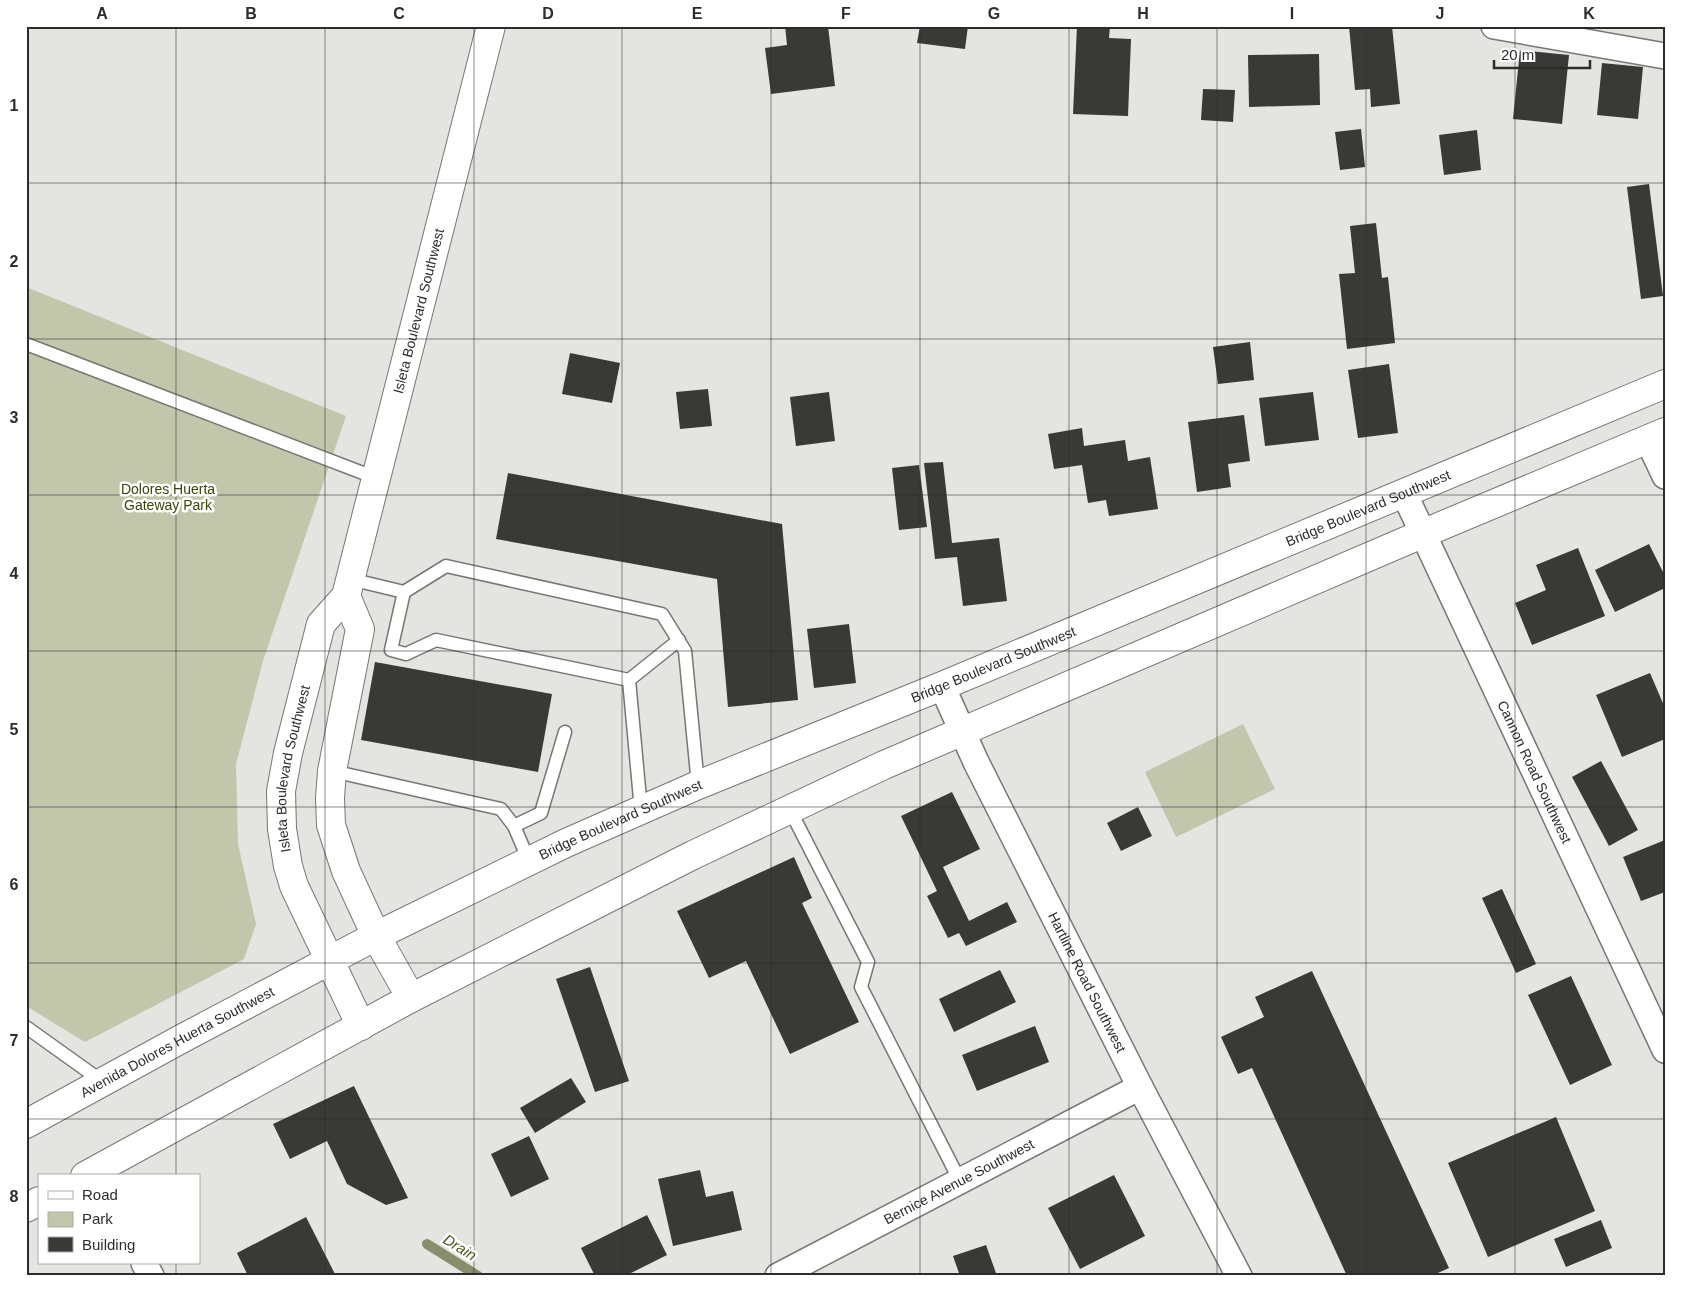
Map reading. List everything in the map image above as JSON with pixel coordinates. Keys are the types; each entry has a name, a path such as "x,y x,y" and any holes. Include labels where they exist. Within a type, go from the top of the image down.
{"main road":[{"name":"Isleta Boulevard Southwest","path":"362,1026 304,909 288,866 282,828 281,791 288,752 322,624 348,587 491,26"},
{"name":"Bridge Boulevard Southwest","path":"330,960 529,862 642,810 1665,384"},
{"path":"93,1174 411,998 693,855 884,765 1422,534 1656,436"},
{"path":"348,587 360,630 332,771 331,825 346,872 376,936 411,998"},
{"name":"Avenida Dolores Huerta Southwest","path":"26,1124 330,960"},
{"path":"26,1208 38,1202"}],"street":[{"path":"1494,26 1665,56"},
{"path":"1656,436 1665,476"},
{"name":"Cannon Road Southwest","path":"1404,493 1665,1050"},
{"name":"Hartline Road Southwest","path":"942,686 961,732 1140,1087 1239,1276"},
{"name":"Bernice Avenue Southwest","path":"778,1276 1140,1087"},
{"path":"145,1264 151,1276"}],"lane":[{"path":"26,344 376,478"},
{"path":"348,587 404,592 446,566 662,614 685,651 698,786"},
{"path":"404,592 390,650 406,654 436,640 629,680"},
{"path":"629,680 679,640"},
{"path":"629,680 642,810"},
{"path":"514,826 541,813 565,732"},
{"path":"332,771 501,809 514,826 529,862"},
{"path":"790,810 868,962 861,987 960,1181"},
{"path":"26,1027 103,1082"}],"green space":[{"name":"Dolores Huerta Gateway Park","path":"26,287 346,416 263,661 236,764 238,844 256,924 244,959 85,1042 26,1006"},
{"path":"1243,724 1275,789 1176,837 1145,772"}],"building":[{"path":"785,26 828,26 835,86 771,94 765,48 787,45"},
{"path":"920,26 968,26 965,49 917,43"},
{"path":"1077,26 1110,26 1109,38 1131,39 1128,116 1073,114"},
{"path":"1349,26 1392,26 1400,104 1371,107 1370,89 1355,90"},
{"path":"1520,50 1569,55 1562,124 1513,119"},
{"path":"1319,54 1320,105 1249,107 1248,55"},
{"path":"1602,63 1643,67 1638,119 1597,115"},
{"path":"1203,89 1235,90 1233,122 1201,120"},
{"path":"1361,129 1365,167 1340,170 1335,132"},
{"path":"1477,130 1481,170 1444,175 1439,135"},
{"path":"1649,184 1663,296 1641,299 1627,187"},
{"path":"1376,223 1382,278 1388,277 1395,343 1347,349 1339,274 1355,273 1350,226"},
{"path":"1250,342 1254,380 1218,384 1213,347"},
{"path":"570,353 620,363 612,403 562,394"},
{"path":"1389,364 1398,433 1358,438 1348,370"},
{"path":"708,389 712,426 680,429 676,392"},
{"path":"829,392 835,441 796,446 790,397"},
{"path":"1313,392 1319,440 1265,446 1259,398"},
{"path":"1244,415 1250,461 1228,464 1231,487 1197,492 1188,422"},
{"path":"1082,428 1084,446 1125,440 1128,461 1150,457 1158,509 1109,516 1106,500 1088,503 1082,465 1054,469 1048,434"},
{"path":"943,462 952,543 999,538 1007,601 963,606 957,557 935,559 924,463"},
{"path":"919,465 927,527 899,530 892,468"},
{"path":"508,473 782,524 798,700 728,707 717,579 496,539"},
{"path":"1649,544 1665,576 1665,588 1615,612 1595,570"},
{"path":"1578,548 1605,616 1532,645 1515,603 1546,590 1536,565"},
{"path":"849,624 856,683 814,688 807,629"},
{"path":"375,662 552,694 538,772 361,740"},
{"path":"1650,673 1665,708 1665,739 1622,757 1596,695"},
{"path":"1601,761 1638,830 1609,846 1572,777"},
{"path":"952,792 980,849 943,867 969,921 1007,902 1017,922 966,946 959,933 948,938 927,896 937,891 901,816"},
{"path":"1138,807 1152,836 1121,851 1107,823"},
{"path":"1665,840 1665,892 1641,901 1623,857"},
{"path":"794,857 812,898 802,903 859,1022 790,1054 746,961 709,978 677,911"},
{"path":"1502,889 1536,964 1516,973 1482,898"},
{"path":"590,967 629,1081 595,1092 556,979"},
{"path":"1000,970 1016,1002 954,1032 939,999"},
{"path":"1312,971 1449,1268 1431,1276 1347,1276 1252,1068 1238,1074 1221,1037 1264,1017 1255,997"},
{"path":"1571,976 1612,1065 1570,1085 1528,995"},
{"path":"1035,1026 1049,1062 977,1091 962,1055"},
{"path":"571,1078 586,1102 535,1133 520,1108"},
{"path":"354,1086 408,1198 386,1205 347,1184 327,1141 290,1159 273,1124"},
{"path":"1556,1117 1595,1211 1488,1257 1448,1163"},
{"path":"529,1136 549,1179 511,1197 491,1154"},
{"path":"700,1170 706,1197 733,1191 742,1230 673,1246 658,1179"},
{"path":"1114,1175 1145,1236 1080,1269 1048,1208"},
{"path":"647,1215 667,1255 625,1276 595,1276 581,1248"},
{"path":"306,1217 336,1276 248,1276 237,1253"},
{"path":"1601,1220 1612,1248 1566,1267 1554,1239"},
{"path":"986,1245 997,1276 960,1276 953,1256"}],"waterway":[{"name":"Drain","path":"427,1244 478,1276"}]}
